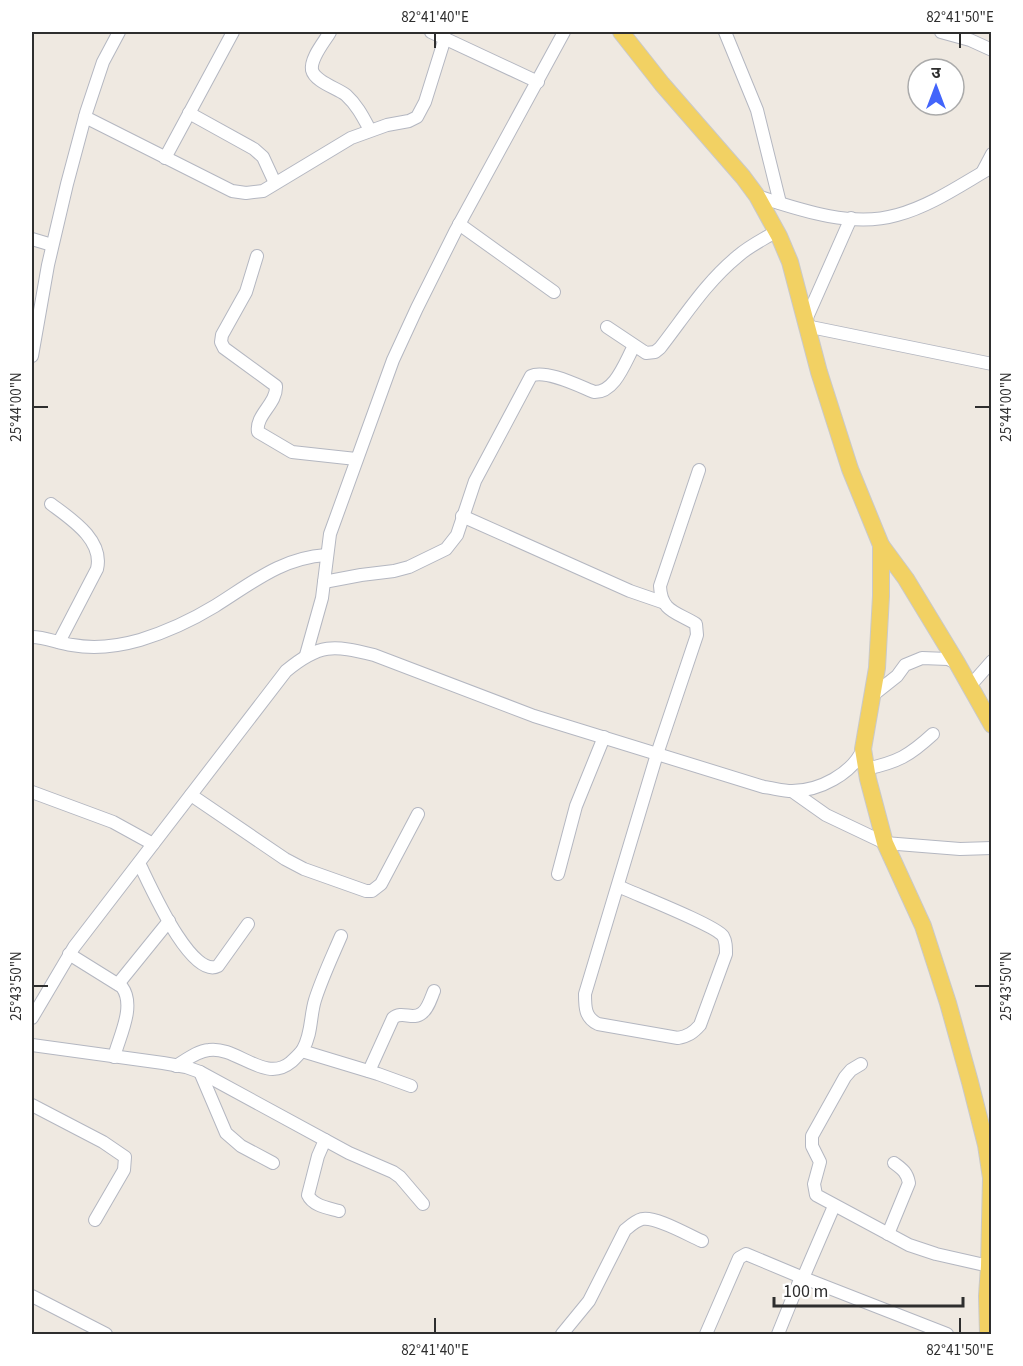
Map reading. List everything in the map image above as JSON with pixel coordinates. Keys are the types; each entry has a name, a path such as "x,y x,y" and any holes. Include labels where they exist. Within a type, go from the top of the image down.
{"main road":[{"path":"621,32 662,84 743,177 777,231 793,271 806,324 850,469 881,545 906,579 992,725"},
{"path":"881,545 877,668 863,749 885,843 923,926 948,1003 990,1167 988,1335"}],"street":[{"path":"32,356 52,245 85,117 115,32"},
{"path":"165,158 233,32"},
{"path":"330,32 316,56 312,66 313,72 316,77 347,96 359,110 370,130"},
{"path":"431,32 538,82"},
{"path":"306,655 324,582 326,555 335,515 393,360 459,224 564,32"},
{"path":"725,32 757,110 780,203"},
{"path":"941,32 978,37 992,50"},
{"path":"85,117 232,190 255,194 327,151 370,130 417,117 425,102 445,38"},
{"path":"189,113 254,149 263,157 275,183"},
{"path":"757,196 814,213 877,219 920,207 987,169 992,154"},
{"path":"851,218 806,324 992,364"},
{"path":"459,224 554,291"},
{"path":"607,327 646,353 655,352 721,271 740,254 777,231"},
{"path":"32,239 52,245"},
{"path":"257,256 246,292 222,335 221,342 224,348 276,386 276,395 258,423 258,432 292,452 356,459"},
{"path":"324,582 394,571 447,549 458,535 462,516 475,481 531,376 545,374 594,392 600,392 614,382 634,346"},
{"path":"618,886 703,923 722,934 726,943 726,954 700,1025 686,1037 678,1038 598,1024 591,1021 586,1012 585,994 657,754 697,635 696,624 666,608 662,602 660,586 699,470"},
{"path":"51,504 82,529 96,549 99,560 97,569 59,642"},
{"path":"462,516 630,591 662,602"},
{"path":"32,637 72,646 111,645 139,640 165,631 212,608 278,567 309,556 326,555"},
{"path":"32,1018 35,1000 69,954 286,671 306,655 329,648 351,649 374,655 534,716 764,787 792,791 821,786 841,774 858,759 863,749"},
{"path":"873,695 897,676 905,665 922,658 948,659 957,663"},
{"path":"970,686 990,666"},
{"path":"866,769 890,764 907,757 933,734"},
{"path":"558,874 576,806 604,737"},
{"path":"792,791 826,815 885,843 992,849"},
{"path":"32,792 114,822 153,844"},
{"path":"191,795 285,859 304,869 366,891 372,891 381,885 418,814"},
{"path":"139,863 169,921 190,953 204,966 215,968 221,963 248,924"},
{"path":"118,984 169,921"},
{"path":"176,1066 201,1052 215,1050 227,1052 265,1068 279,1069 285,1066 302,1051 310,1029 316,998 341,936"},
{"path":"69,954 118,984 126,993 128,1008 114,1058"},
{"path":"369,1071 393,1018 402,1014 419,1016 424,1012 434,991"},
{"path":"32,1046 176,1066 200,1072 325,1140 393,1172 423,1204"},
{"path":"302,1051 411,1086"},
{"path":"861,1064 850,1070 845,1077 811,1140 820,1162 814,1192 822,1200 865,1220 909,1245 936,1254 989,1266"},
{"path":"200,1072 226,1133 241,1146 273,1163"},
{"path":"32,1105 125,1156 124,1170 95,1220"},
{"path":"325,1140 318,1156 308,1195 310,1200 316,1204 339,1211"},
{"path":"888,1234 909,1183 904,1170 894,1163"},
{"path":"778,1335 834,1206"},
{"path":"562,1335 589,1301 626,1230 633,1223 640,1219 656,1221 702,1242"},
{"path":"706,1335 742,1255 751,1254 802,1278 947,1335"},
{"path":"32,1296 105,1335"}]}
